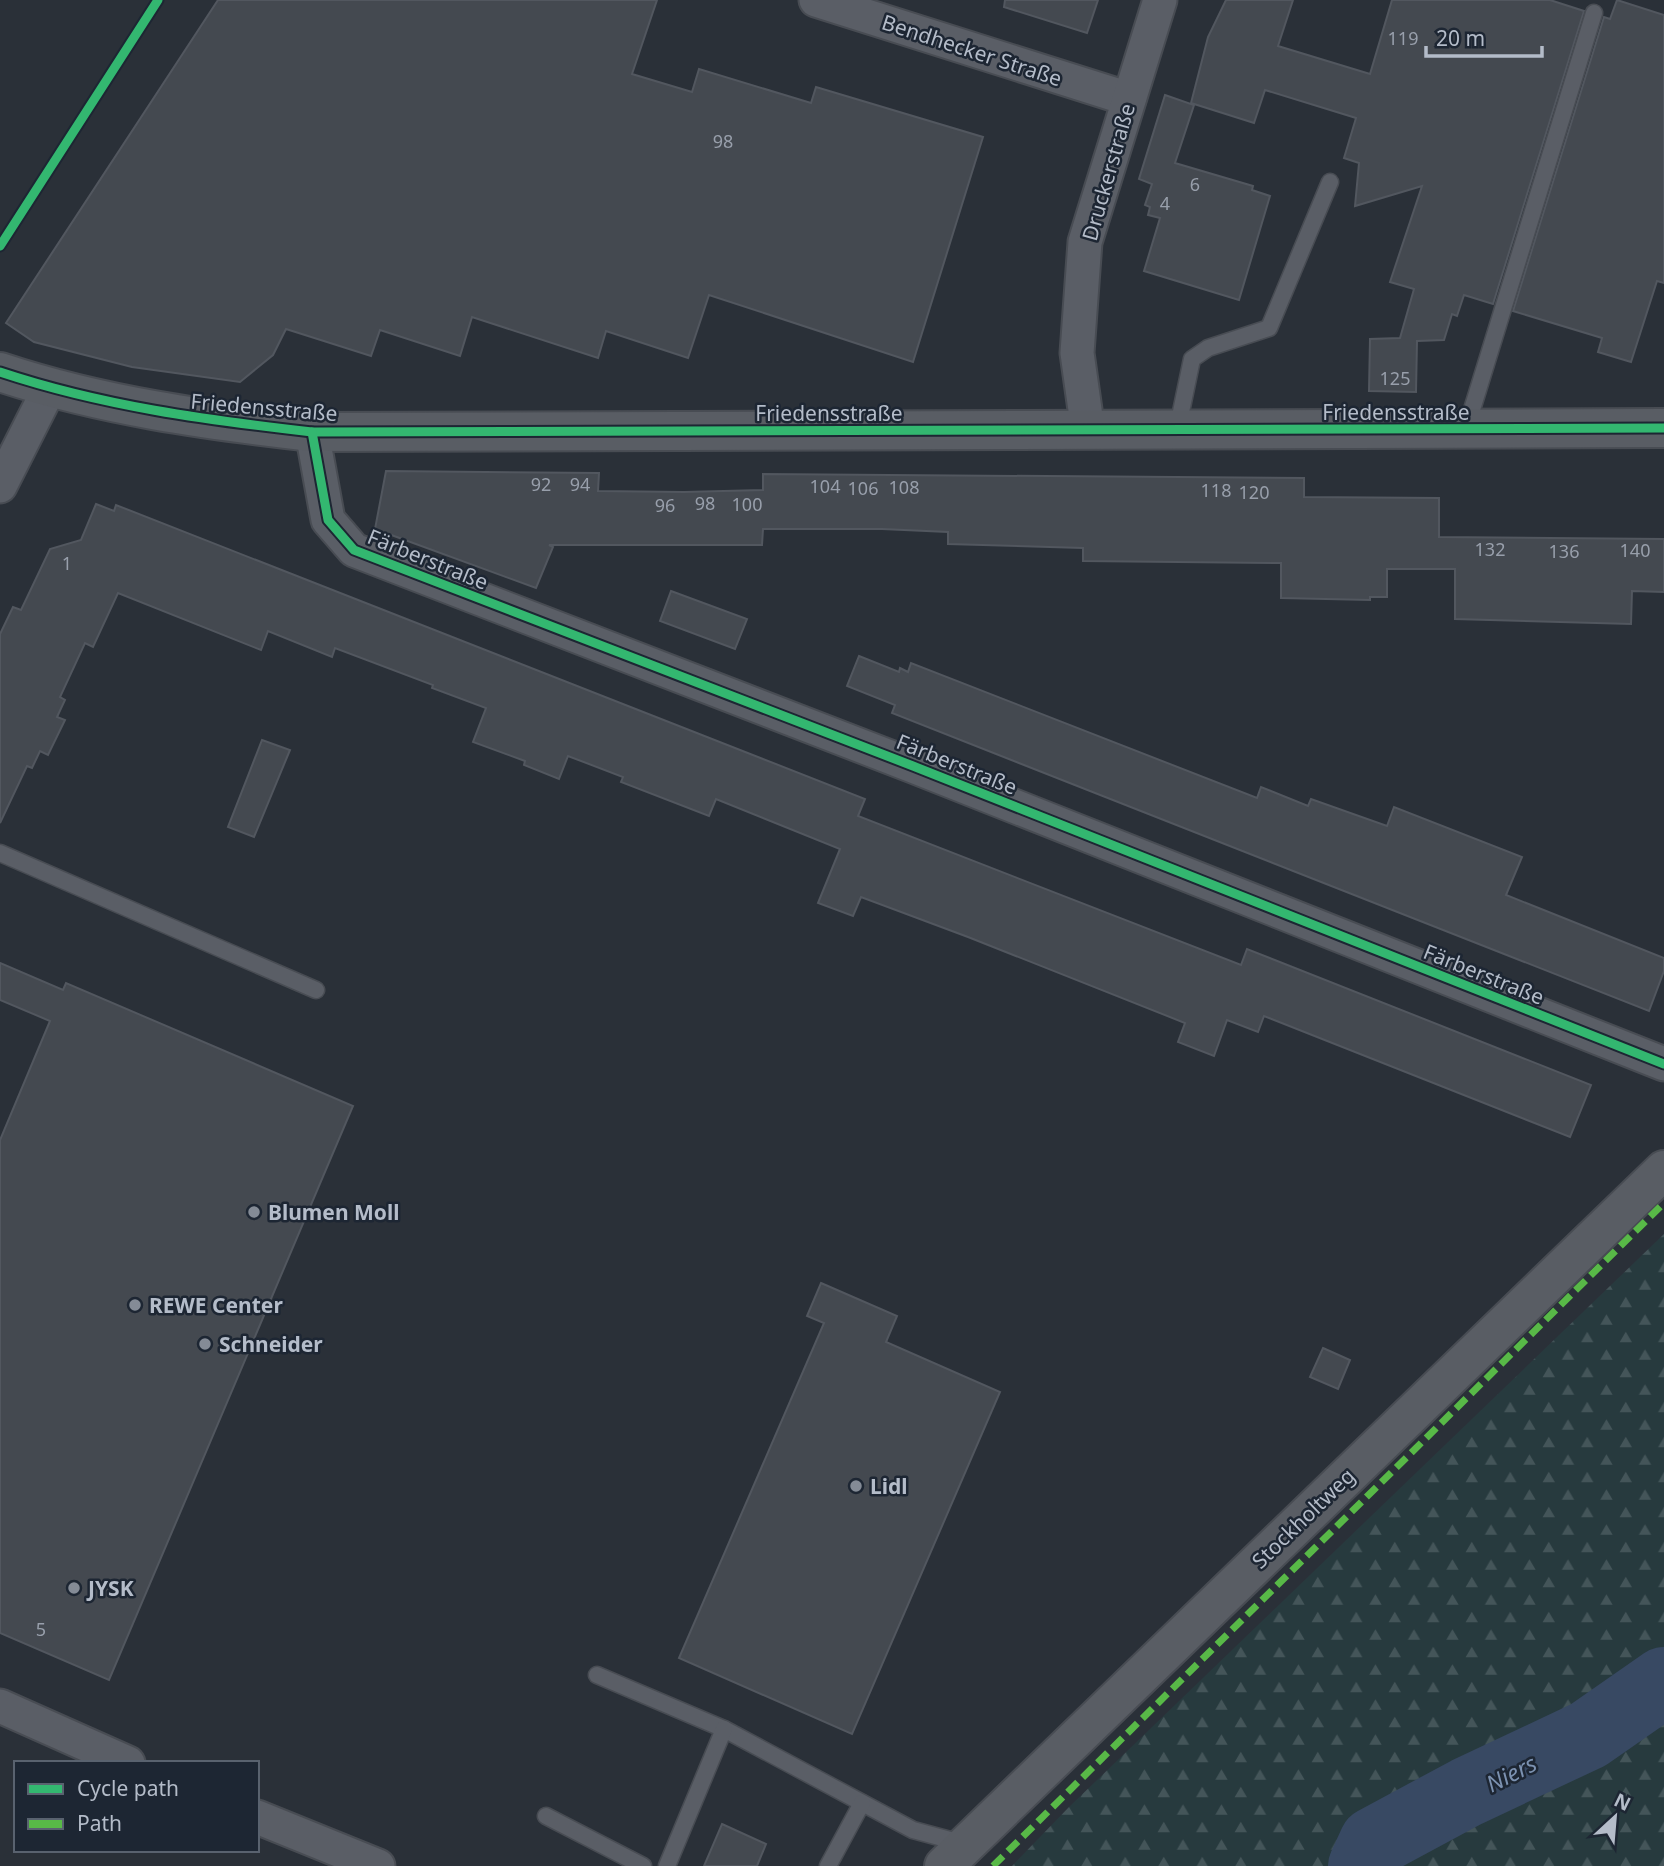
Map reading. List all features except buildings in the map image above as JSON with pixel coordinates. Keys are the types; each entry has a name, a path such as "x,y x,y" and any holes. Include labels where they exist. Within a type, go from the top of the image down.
{"main road":[{"name":"Friedensstraße","path":"0,372 49,389 179,417 312,432 1664,428"},
{"name":"Stockholtweg","path":"954,1855 1664,1170"}],"street":[{"name":"Bendhecker Straße","path":"816,0 1129,99"},
{"name":"Druckerstraße","path":"1088,431 1077,354 1085,242 1160,0"},
{"path":"0,486 49,389"},
{"name":"Färberstraße","path":"312,432 328,520 354,550 926,771 1664,1064"},
{"path":"0,1706 124,1761"},
{"path":"259,1818 378,1866"}],"lane":[{"path":"1466,429 1594,13"},
{"path":"1177,431 1192,359 1208,348 1269,328 1330,182"},
{"path":"0,853 316,990"},
{"path":"597,1675 724,1730 913,1830 954,1855"},
{"path":"667,1866 724,1730"},
{"path":"828,1866 862,1803"},
{"path":"546,1816 643,1866"}],"green space":[{"path":"1664,1234 1664,1866 1012,1866 1069,1807"}],"waterway":[{"name":"Niers","path":"1363,1866 1374,1842 1467,1792 1588,1735 1664,1682"}],"marked path":[{"path":"993,1866 1664,1203"}],"cycle path":[{"path":"0,246 158,0"},
{"path":"0,372 116,403 312,432 1664,428"},
{"path":"312,432 328,520 354,550 913,766 1664,1064"}],"place":[{"name":"Blumen Moll","path":"254,1212"},
{"name":"REWE Center","path":"135,1305"},
{"name":"Schneider","path":"205,1344"},
{"name":"Lidl","path":"856,1486"},
{"name":"JYSK","path":"74,1588"}]}
